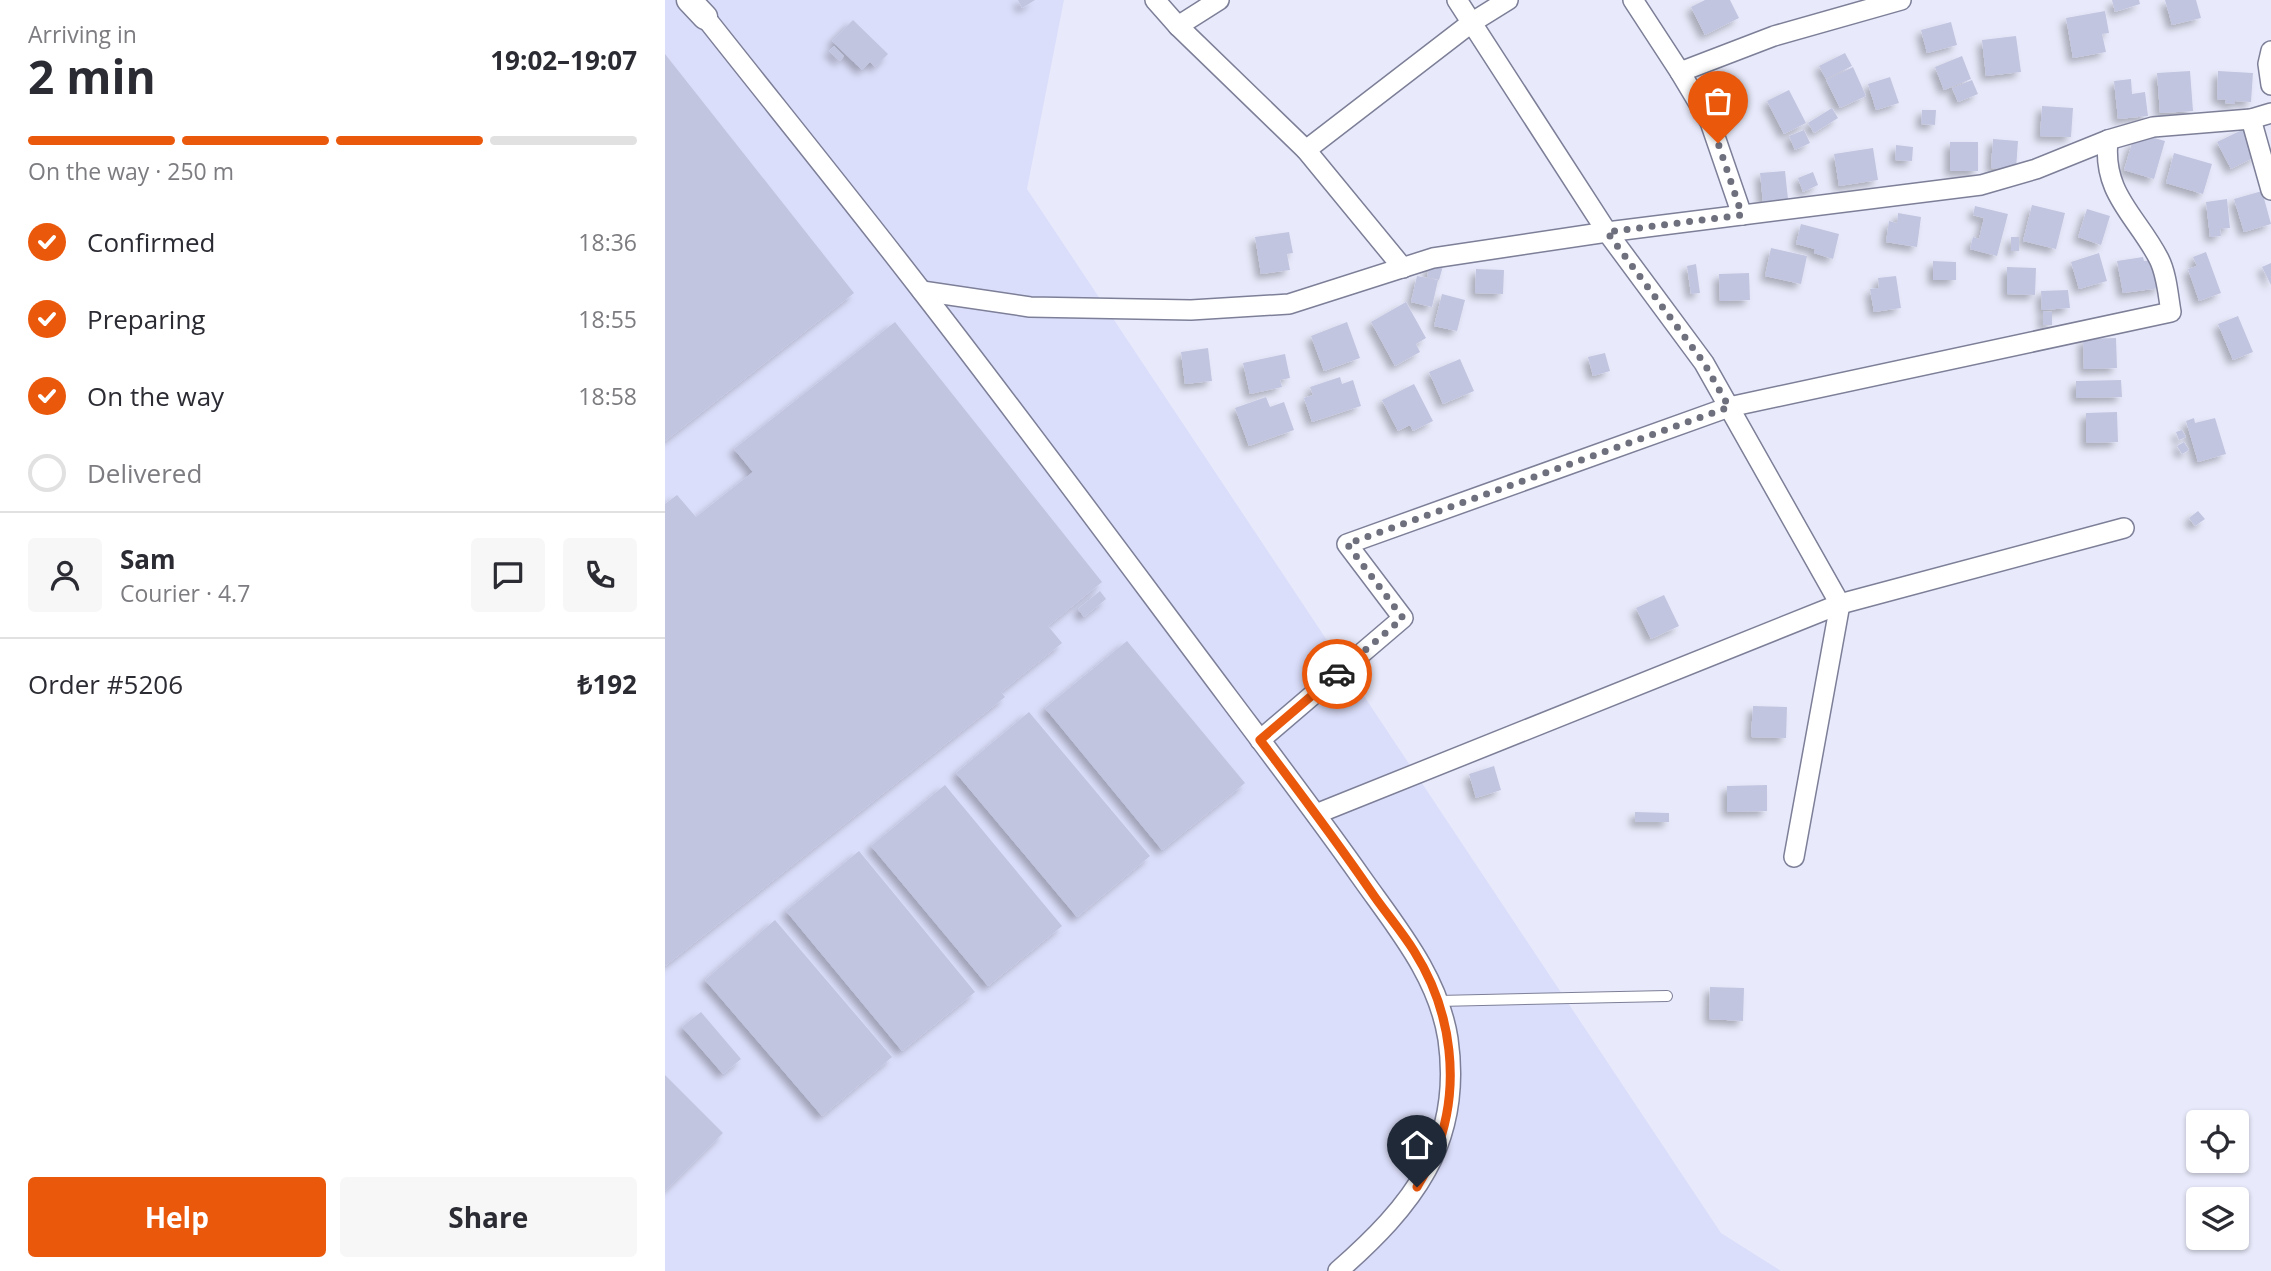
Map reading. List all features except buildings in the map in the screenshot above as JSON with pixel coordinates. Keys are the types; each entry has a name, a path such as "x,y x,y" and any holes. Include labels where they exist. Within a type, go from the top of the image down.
{"street":[{"path":"1155,0 1178,26 1306,150 1403,268"},
{"path":"1178,26 1219,0"},
{"path":"1457,0 1607,232 1704,363 1840,604 1794,857"},
{"path":"1306,150 1471,23 1508,0"},
{"path":"1633,0 1710,122 1742,215"},
{"path":"1680,72 1774,36 1901,0"},
{"path":"696,6 922,291 1316,814 1413,949 1438,1001 1447,1034 1451,1067 1445,1123 1435,1156 1401,1210 1378,1236 1338,1271"},
{"path":"2271,51 2268,64 2271,85"},
{"path":"922,291 1030,307 1191,310 1289,304 1433,258 1607,232 1980,185 2036,169 2108,140 2153,127 2251,119 2271,113"},
{"path":"2251,119 2271,190"},
{"path":"1260,740 1403,618 1347,544 1729,407 2171,312 2165,274 2159,259 2113,187 2107,164 2108,140"},
{"path":"1316,814 1840,604 2124,528"}],"lane":[{"path":"1438,1001 1667,996"}],"shaded area":[{"path":"665,0 1064,0 1027,189 1721,1233 1781,1271 665,1271"}],"way so far":[{"path":"1337,674 1403,618 1347,544 1729,407 1704,363 1607,232 1742,215 1718,143"}],"route":[{"path":"1337,674 1260,740 1413,949 1438,1001 1447,1034 1451,1067 1450,1093 1435,1156 1417,1187"}]}
